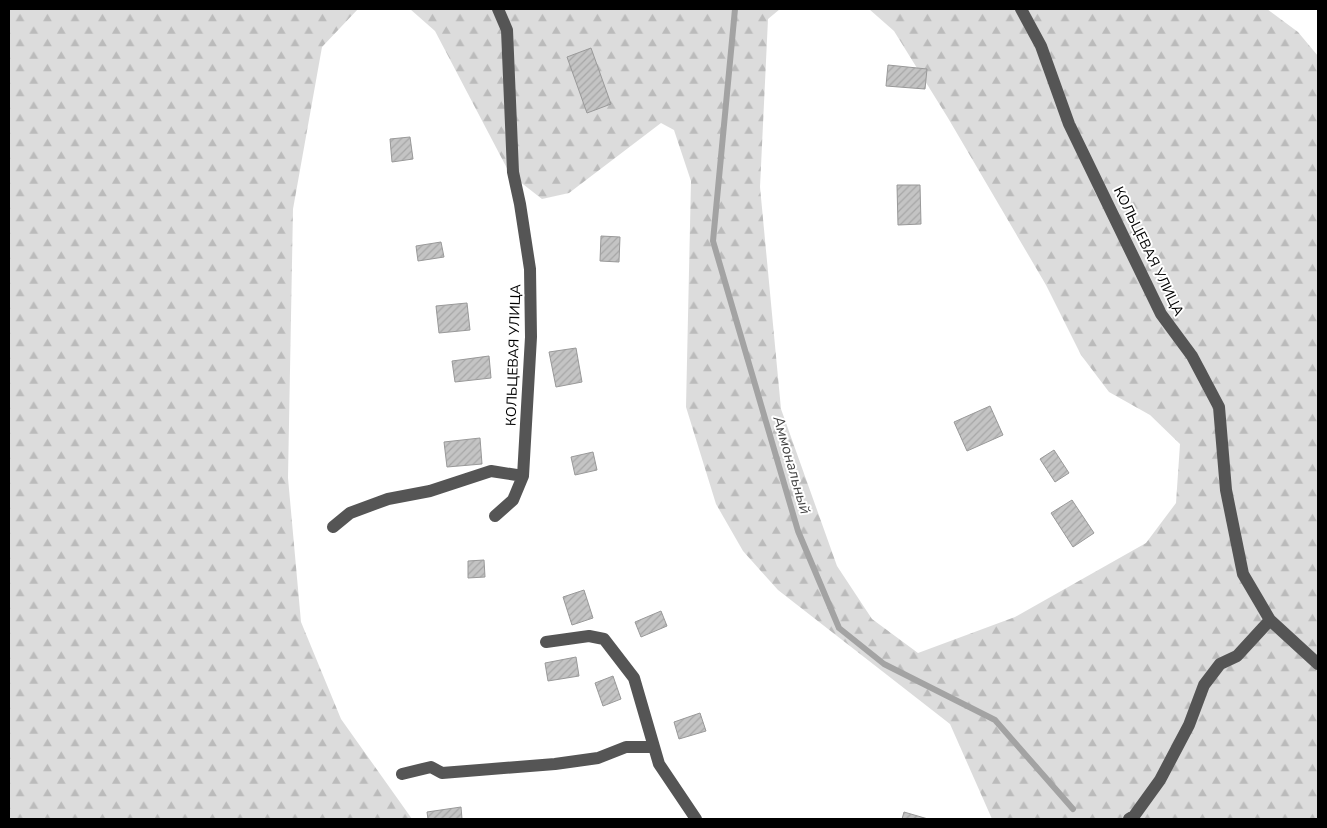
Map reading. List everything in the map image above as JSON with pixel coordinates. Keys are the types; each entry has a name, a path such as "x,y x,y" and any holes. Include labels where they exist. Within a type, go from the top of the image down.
{"lane":[{"name":"КОЛЬЦЕВАЯ УЛИЦА","path":"495,516 513,500 523,476 531,337 530,269 512,172 507,30 498,9"},
{"name":"КОЛЬЦЕВАЯ УЛИЦА","path":"1021,9 1041,46 1070,124 1157,306 1192,356 1219,407 1226,490 1243,574 1270,620 1318,664"},
{"path":"333,527 350,513 388,499 430,491 491,471 523,476"},
{"path":"1129,819 1134,816 1160,780 1189,725 1204,685 1220,664 1237,656 1270,620"},
{"path":"546,642 589,636 604,639 634,678 659,764 696,819"},
{"path":"402,774 432,767 442,774 555,764 598,758 626,747 654,747"}],"green space":[{"path":"9,9 358,9 322,47 293,209 288,478 301,622 341,719 412,819 9,819"},
{"path":"410,9 780,9 768,19 760,187 781,409 837,566 872,619 918,653 1015,617 1146,543 1176,503 1180,444 1150,415 1109,392 1081,355 1046,285 948,118 894,31 869,9 1267,9 1298,32 1318,56 1318,819 992,819 950,724 778,590 743,551 716,504 686,407 691,181 674,130 661,123 569,193 542,199 510,174 435,31"}],"building":[{"path":"591,48 611,104 587,113 567,57"},
{"path":"888,65 927,69 925,89 886,86"},
{"path":"410,137 413,159 392,162 390,139"},
{"path":"897,185 920,185 921,224 898,225"},
{"path":"601,236 620,237 619,262 600,261"},
{"path":"441,242 444,257 418,261 416,246"},
{"path":"467,303 470,330 439,333 436,306"},
{"path":"576,348 582,382 556,387 549,352"},
{"path":"489,356 491,378 455,382 452,361"},
{"path":"990,406 1003,435 967,451 954,422"},
{"path":"480,438 482,464 447,467 444,442"},
{"path":"1054,450 1069,473 1055,482 1040,459"},
{"path":"593,452 597,470 575,475 571,457"},
{"path":"1072,500 1094,533 1073,547 1051,513"},
{"path":"484,560 485,577 468,578 468,561"},
{"path":"584,590 593,618 572,625 563,597"},
{"path":"661,611 667,626 641,637 635,622"},
{"path":"576,657 579,676 548,681 545,663"},
{"path":"613,676 621,699 603,706 595,683"},
{"path":"700,713 706,731 679,739 674,722"},
{"path":"461,807 462,819 428,819 427,812"},
{"path":"904,812 928,819 902,819"}],"waterway":[{"name":"Аммональный","path":"735,9 713,241 798,531 839,628 884,664 995,720 1073,809"}]}
